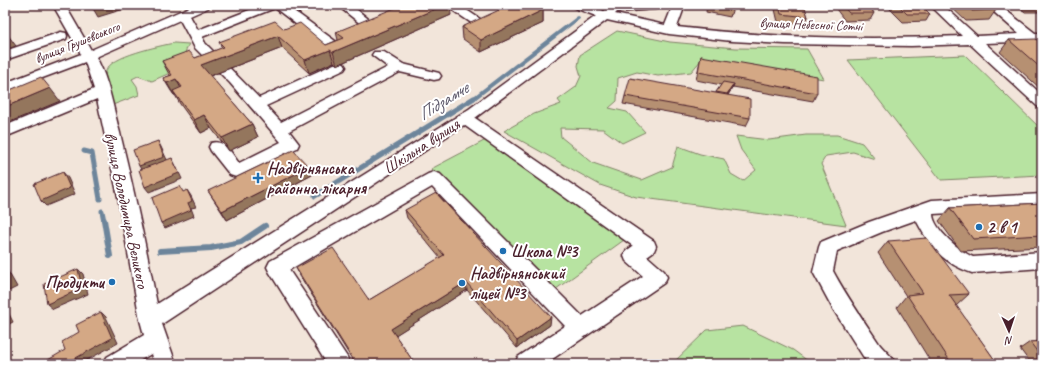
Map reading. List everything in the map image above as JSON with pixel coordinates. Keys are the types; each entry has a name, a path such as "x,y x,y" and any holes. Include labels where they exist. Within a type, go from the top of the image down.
{"street":[{"name":"вулиця Володимира Великого","path":"59,5 94,66 102,91 127,197 153,329 165,364"},
{"name":"вулиця Грушевського","path":"5,88 88,56 204,5"},
{"path":"195,35 273,5"},
{"path":"278,5 338,44"},
{"path":"343,5 371,26"},
{"path":"451,5 477,21"},
{"name":"вулиця Небесної Сотні","path":"581,5 606,16 669,30 732,37 785,40 911,42 1036,37"},
{"name":"Шкільна вулиця","path":"115,364 153,329 464,118 614,9 655,5"},
{"path":"669,30 679,5"},
{"path":"936,5 1042,103"},
{"path":"992,5 1036,37"},
{"path":"183,15 200,45 292,144 236,171 217,146"},
{"path":"358,32 384,20"},
{"path":"5,56 61,36"},
{"path":"379,55 398,67 434,76"},
{"path":"257,105 340,67"},
{"path":"279,130 398,67"},
{"path":"5,132 102,91"},
{"path":"464,118 647,246 633,256 657,277 526,364"},
{"path":"339,364 277,267 434,178 580,328"},
{"path":"885,364 876,357 840,304 823,272 828,247 853,235 897,218 924,211 932,207 1042,201"},
{"path":"924,211 924,218 931,231 943,245 956,258 972,265 1042,260"}],"green space":[{"path":"617,31 670,42 736,48 807,49 824,79 701,60 691,72 658,76 637,72 618,78 617,101 609,108 627,112 645,132 622,143 603,129 560,128 561,137 593,163 642,180 672,167 678,146 700,154 724,159 731,174 743,181 756,170 741,150 736,136 769,140 806,135 837,135 862,143 875,159 853,152 826,156 821,164 846,225 636,197 600,185 504,131 534,114 561,104 558,100 576,87 581,76 578,66 580,55"},
{"path":"174,43 189,44 185,52 183,67 152,81 138,76 132,79 137,86 139,95 110,106 106,83 106,71 109,66 116,61 136,52"},
{"path":"965,55 1042,130 1042,175 941,180 848,60"},
{"path":"499,133 624,240 552,292 431,169"},
{"path":"743,326 793,350 812,364 672,364 707,330"}],"building":[{"path":"292,5 303,5 295,8"},
{"path":"402,5 445,5 333,52 330,50 305,60 278,36 201,65 252,124 222,138 204,115 194,120 173,91 182,87 176,79 167,83 163,78 172,75 162,61 189,51 195,58 224,47 219,42 275,21 284,29 300,23 326,45 344,38 336,32"},
{"path":"510,5 534,5 543,10 481,40 462,27"},
{"path":"709,5 734,5 732,9"},
{"path":"779,5 804,5 808,17 781,14"},
{"path":"842,5 868,5 874,13 849,13"},
{"path":"898,5 921,5 930,14 907,14"},
{"path":"966,5 989,5 996,10 972,11"},
{"path":"1036,39 1042,43 1042,69 1009,40"},
{"path":"701,56 817,76 817,93 698,72"},
{"path":"41,77 50,88 5,107 5,92"},
{"path":"630,78 750,99 750,118 625,96"},
{"path":"723,82 734,84 727,94 716,92"},
{"path":"158,141 164,157 139,166 133,150"},
{"path":"293,150 309,167 222,211 208,191"},
{"path":"172,158 179,173 145,187 139,170"},
{"path":"63,172 70,188 41,201 34,184"},
{"path":"180,186 183,192 187,190 192,201 188,203 191,210 161,223 152,198"},
{"name":"Надвірнянський ліцей №3","path":"436,193 551,317 517,341 466,282 391,329 415,364 356,364 296,268 333,248 369,300 444,255 405,210"},
{"path":"1042,203 1042,235 973,239 950,208"},
{"path":"927,238 969,294 949,295 997,363 952,364 907,295 923,293 888,241"},
{"path":"78,269 82,288 47,304 44,284"},
{"path":"101,312 112,338 65,364 49,364 48,360 65,350 62,342 79,332 76,325"},
{"path":"1042,341 1042,358 1030,342"}],"waterway":[{"name":"Підзамче","path":"473,99 578,18"},
{"name":"Підзамче","path":"315,196 474,98"},
{"name":"Підзамче","path":"84,151 92,153 100,199"},
{"name":"Підзамче","path":"102,211 104,221"},
{"name":"Підзамче","path":"104,220 110,256"},
{"name":"Підзамче","path":"160,251 211,248 241,242 265,226"}],"place":[{"name":"Надвірнянська районна лікарня","path":"258,178"},
{"name":"2 в 1","path":"979,227"},
{"name":"Школа №3","path":"503,251"},
{"name":"Продукти","path":"112,282"},
{"name":"Надвірнянський ліцей №3","path":"462,283"}]}
